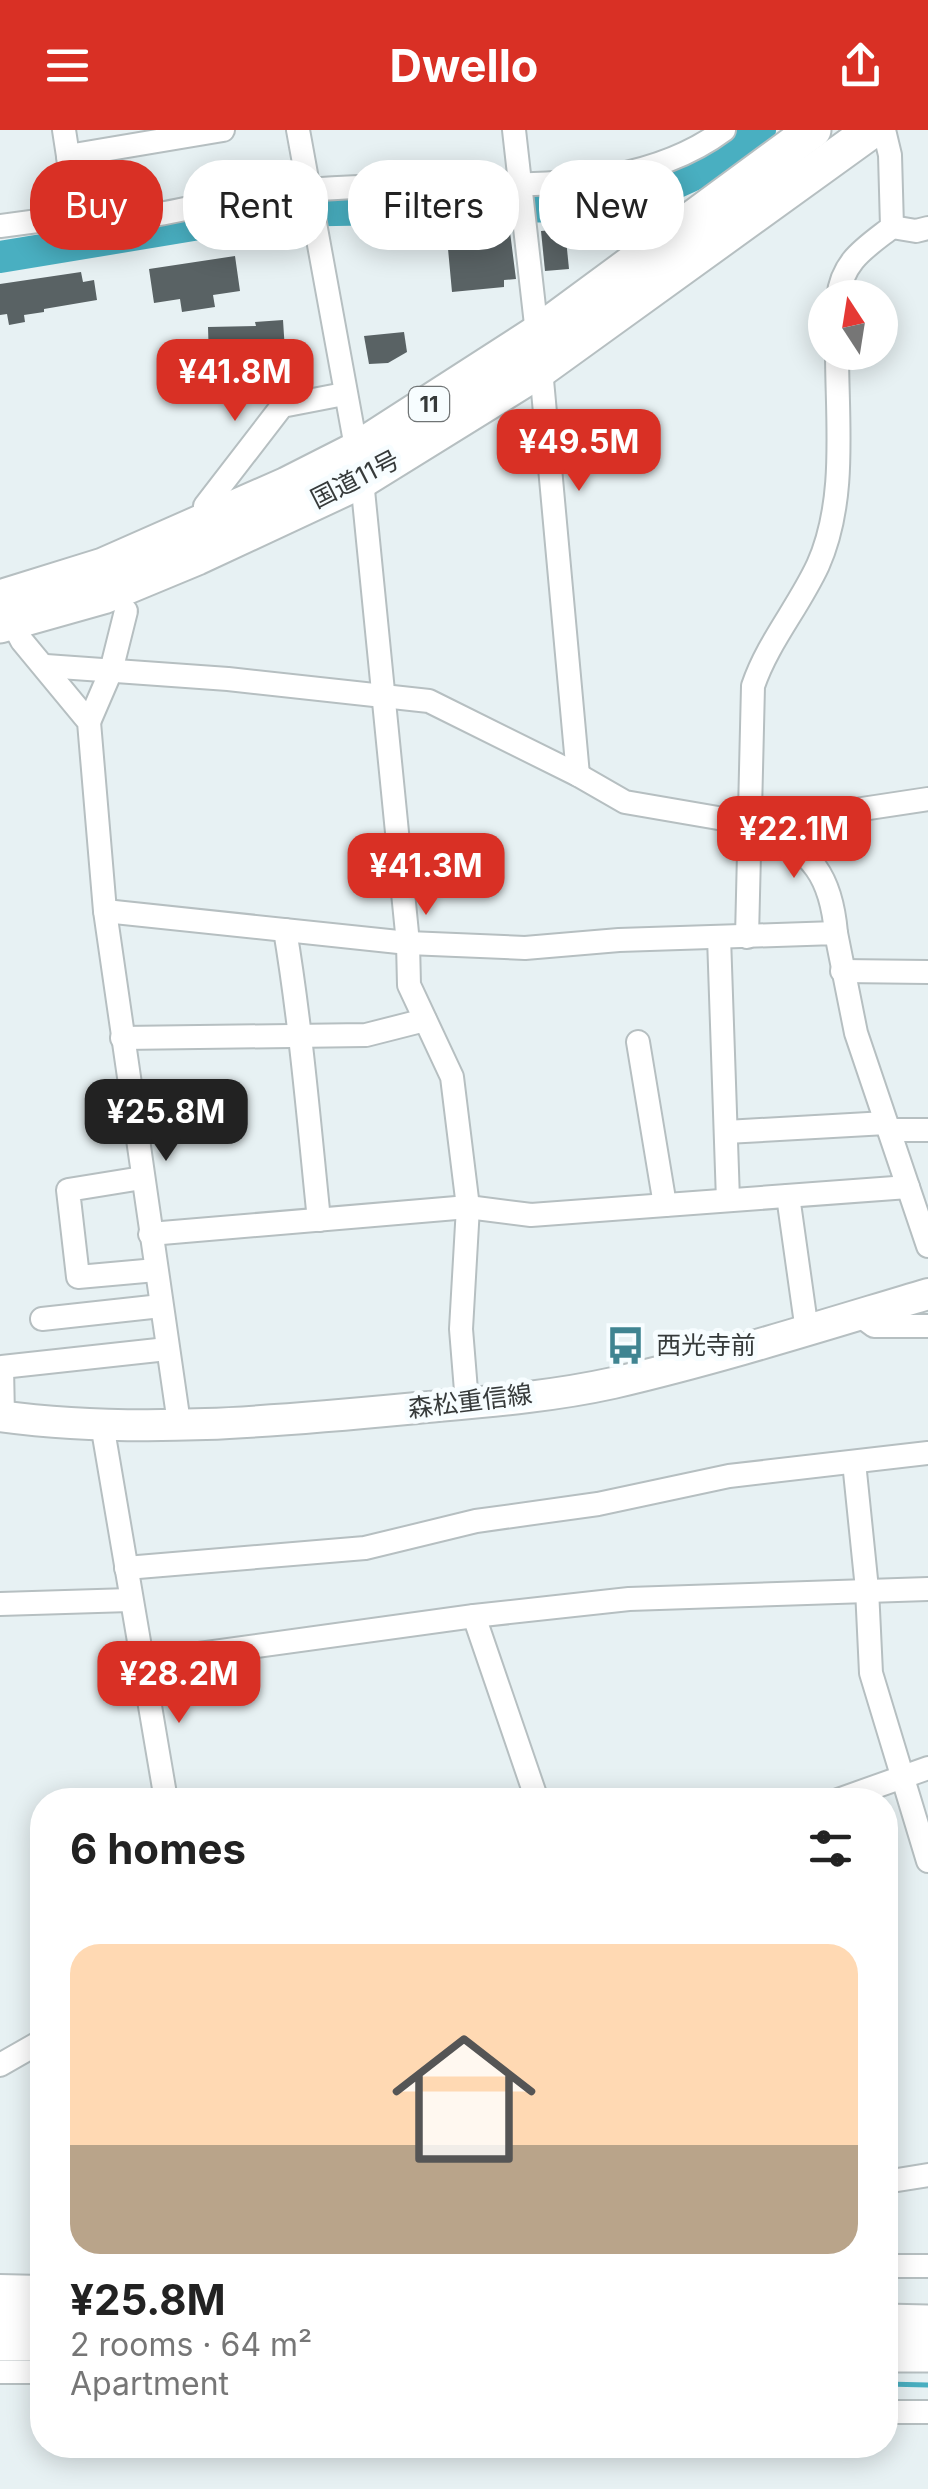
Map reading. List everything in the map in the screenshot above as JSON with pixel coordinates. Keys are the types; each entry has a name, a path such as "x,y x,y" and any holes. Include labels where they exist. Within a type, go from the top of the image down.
{"highway":[{"name":"国道11号","path":"3,611 288,485 359,465 813,130"},
{"name":"国道11号","path":"3,611 103,596 197,556 541,369 872,130"},
{"path":"0,2310 30,2311"},
{"path":"898,2322 928,2323"},
{"path":"0,2343 30,2343"},
{"path":"898,2354 928,2354"}],"main road":[{"name":"森松重信線","path":"1,1417 102,1424 179,1424 468,1403 609,1384 928,1294"}],"street":[{"path":"64,130 68,160"},
{"path":"68,156 173,134 223,130"},
{"path":"298,130 303,160"},
{"path":"514,130 541,369 578,775"},
{"path":"328,202 521,187 597,177 661,164 724,130"},
{"path":"884,130 890,155 892,227"},
{"path":"0,226 30,222"},
{"path":"840,280 854,256 892,227 928,228"},
{"path":"319,250 359,465 408,944 408,986 452,1077 468,1208 461,1329 468,1403"},
{"path":"747,937 755,824 753,686 763,655 798,605 820,560 836,501 837,370"},
{"path":"210,519 204,506 282,406 344,394"},
{"path":"3,611 22,641 88,722"},
{"path":"126,612 111,671 88,722 104,911 179,1424"},
{"path":"46,666 228,679 429,701 625,802 755,824 928,799"},
{"path":"755,824 795,845 821,872 829,888 856,1033 908,1187 922,1211 928,1246"},
{"path":"104,911 408,944 525,948 619,940 836,933"},
{"path":"285,930 302,1036 319,1220"},
{"path":"720,938 728,1200"},
{"path":"842,971 928,972"},
{"path":"122,1038 366,1036 425,1020"},
{"path":"638,1042 665,1205"},
{"path":"726,1132 888,1127 928,1130"},
{"path":"142,1178 68,1190 78,1277 156,1270"},
{"path":"150,1234 468,1208 531,1215 908,1187"},
{"path":"788,1196 807,1331"},
{"path":"42,1319 161,1306"},
{"path":"860,1314 874,1326 928,1326"},
{"path":"1,1417 2,1368 168,1349"},
{"path":"102,1424 164,1788"},
{"path":"126,1568 365,1548 476,1521 598,1504 728,1476 928,1452"},
{"path":"854,1462 868,1589 871,1672 928,1861"},
{"path":"141,1662 629,1599 928,1590"},
{"path":"0,1604 130,1600"},
{"path":"474,1616 533,1788"},
{"path":"870,1788 928,1768"},
{"path":"0,2066 30,2048"},
{"path":"898,2180 928,2175"},
{"path":"898,2266 928,2266"},
{"path":"0,2286 30,2287"},
{"path":"0,2372 30,2372"},
{"path":"898,2412 928,2412"}],"building":[{"path":"448,250 512,250 516,279 504,280 504,287 452,292"},
{"path":"543,250 567,250 569,269 545,271"},
{"path":"235,256 240,291 213,295 215,307 182,312 180,299 154,303 149,269"},
{"path":"81,272 83,282 94,280 97,300 44,309 24,315 25,322 9,325 7,314 0,315 0,284"},
{"path":"283,320 287,382 274,386 246,379 247,392 209,394 209,379 197,380 196,361 209,360 208,327 256,326 255,322"},
{"path":"404,332 407,352 388,363 369,364 364,336"}],"waterway":[{"path":"0,257 278,211 627,205 702,171 760,130"},
{"path":"898,2384 928,2385"}],"place":[{"name":"西光寺前","path":"626,1345"}]}
